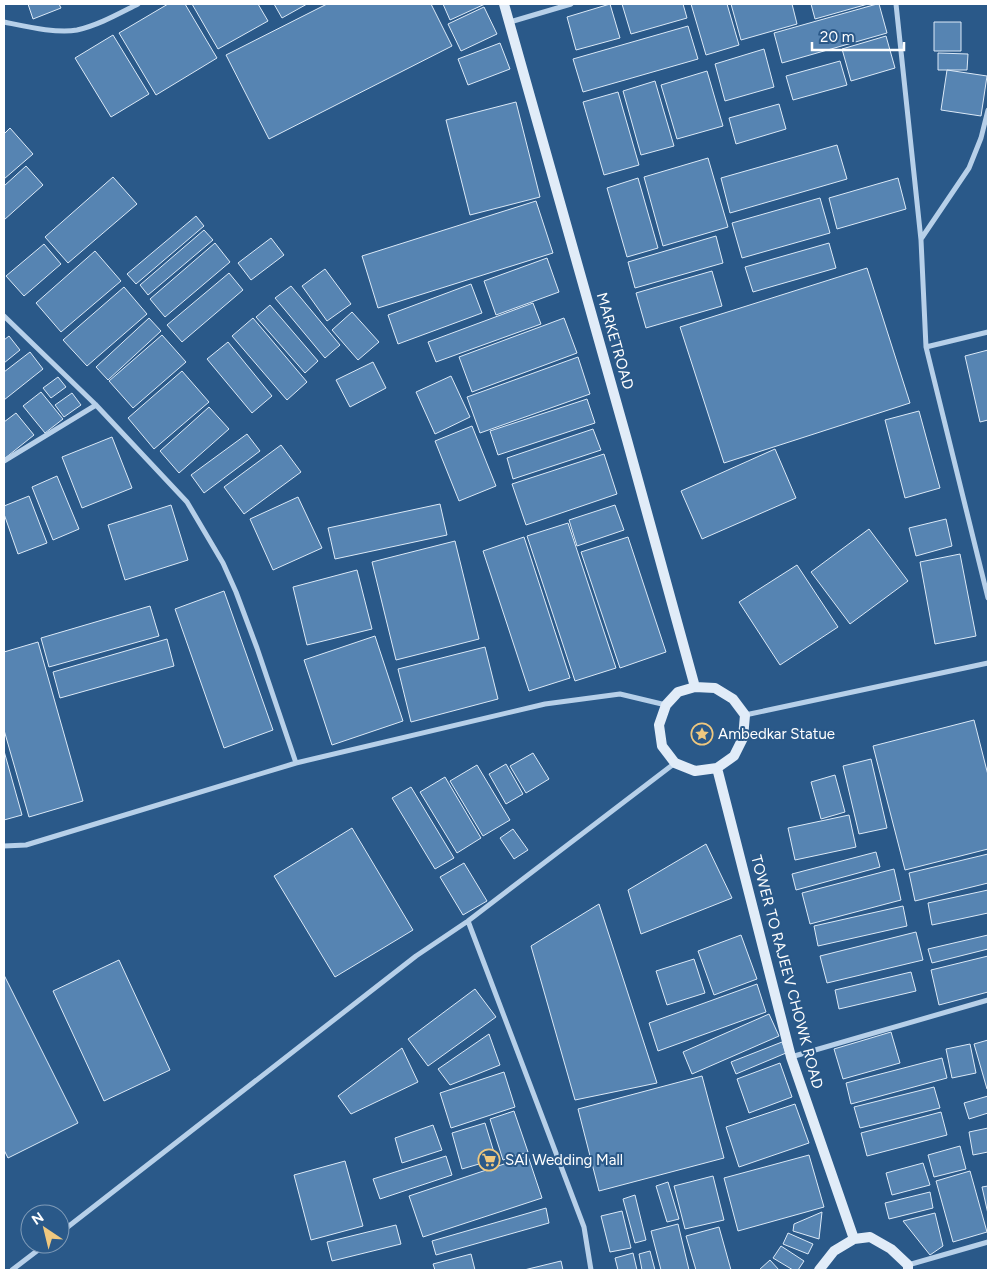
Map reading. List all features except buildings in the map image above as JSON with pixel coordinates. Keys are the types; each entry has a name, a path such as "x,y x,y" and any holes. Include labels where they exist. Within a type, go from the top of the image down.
{"street":[{"path":"4,22 50,30 75,30 97,24 138,4"},
{"name":"MARKETROAD","path":"504,4 627,440 694,687"},
{"path":"509,22 570,4"},
{"path":"896,4 921,240 926,347 988,598"},
{"path":"921,240 969,168 981,138 988,110"},
{"path":"4,316 96,405 187,502 223,563 236,592 296,763"},
{"path":"926,347 988,332"},
{"path":"4,461 96,405"},
{"path":"745,714 988,663"},
{"path":"694,687 716,688 733,699 745,714 743,738 734,756 717,768 695,771 675,763 662,746 659,725 666,705 678,692 694,687"},
{"path":"4,846 26,845 296,763 545,704 620,694 666,705"},
{"path":"70,1225 416,956 468,921 675,763"},
{"name":"TOWER TO RAJEEV CHOWK ROAD","path":"717,768 791,1057 854,1239"},
{"path":"468,921 584,1226 591,1270"},
{"path":"791,1057 988,1000"},
{"path":"819,1270 834,1251 854,1239 870,1237 891,1249 908,1268 988,1242"},
{"path":"12,1270 33,1254"}],"place":[{"name":"Ambedkar Statue","path":"702,734"},
{"name":"SAI Wedding Mall","path":"489,1160"}]}
